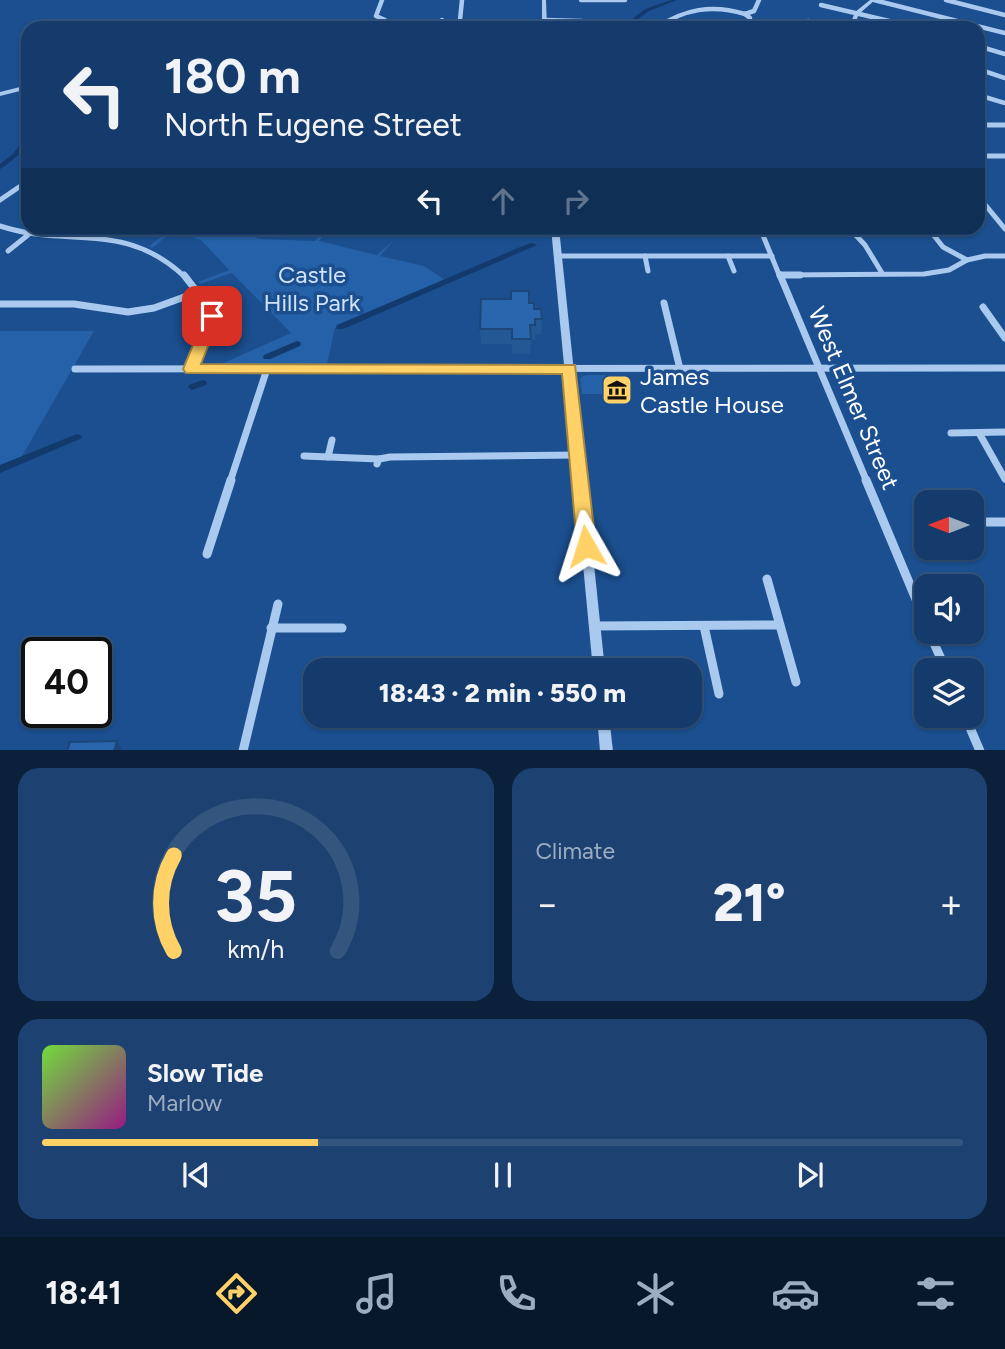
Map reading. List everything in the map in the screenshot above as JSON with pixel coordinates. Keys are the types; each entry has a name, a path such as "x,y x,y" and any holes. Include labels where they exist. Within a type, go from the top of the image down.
{"street":[{"path":"382,0 376,16 382,19"},
{"path":"460,20 462,0"},
{"path":"544,0 545,20"},
{"path":"581,0 625,0"},
{"path":"666,21 700,7 745,14 754,11 759,0"},
{"path":"853,21 857,13 874,0 957,21"},
{"path":"946,0 1005,15"},
{"path":"821,5 890,21"},
{"path":"745,14 750,18 749,21"},
{"path":"376,21 582,21"},
{"path":"985,28 1005,33"},
{"path":"985,48 1005,54"},
{"path":"985,71 1005,78"},
{"path":"0,94 21,89"},
{"path":"985,97 1005,103"},
{"path":"985,125 1005,125"},
{"path":"985,156 1005,156"},
{"path":"0,200 21,186"},
{"path":"985,205 1005,229"},
{"path":"0,226 21,233"},
{"path":"8,251 28,235 102,237 148,250 171,262 212,311 191,369"},
{"path":"556,235 598,658"},
{"name":"West Elmer Street","path":"763,235 914,595"},
{"path":"856,235 865,245 881,273"},
{"path":"934,235 943,247 967,260"},
{"path":"558,256 772,256"},
{"path":"645,256 648,271"},
{"path":"728,256 734,271"},
{"path":"780,275 924,274 949,270 967,260 1005,256"},
{"path":"0,304 63,304 128,312 154,308 198,292"},
{"path":"63,304 70,293"},
{"path":"664,303 680,369"},
{"path":"983,307 1005,338"},
{"path":"208,328 223,328"},
{"path":"75,369 1005,368"},
{"path":"207,554 267,369"},
{"path":"951,433 1005,432"},
{"path":"979,433 1005,479"},
{"path":"328,457 332,440"},
{"path":"304,456 378,461 578,455"},
{"path":"984,522 1005,522"},
{"path":"766,579 796,682"},
{"path":"243,750 278,604"},
{"path":"594,626 779,625"},
{"path":"704,626 719,694"},
{"path":"271,628 342,628"},
{"path":"604,728 607,750"},
{"path":"970,728 981,750"}],"green space":[{"name":"Castle Hills Park","path":"164,235 168,235 152,248 149,246"},
{"name":"Castle Hills Park","path":"185,235 248,235 261,239 315,241 320,235 324,235 319,241 377,255 394,240 380,256 424,266 445,280 335,328 327,364 219,365 291,333 232,273 200,284 198,282 229,270 201,240"},
{"path":"0,331 94,331 17,465 0,472"},
{"path":"586,375 610,375 611,381 605,383 606,394 582,394 580,378"}],"building":[{"path":"511,291 529,291 529,303 534,303 534,309 541,309 542,319 535,319 535,325 530,325 531,339 512,339 512,329 480,329 481,299 511,299"},
{"path":"608,376 626,377 628,389 612,389"},
{"path":"117,741 114,750 67,750 70,742"}],"waterway":[{"path":"632,21 647,10 675,0"},
{"path":"0,167 21,147"},
{"path":"340,327 533,245"},
{"path":"267,357 297,344"},
{"path":"192,387 203,383"},
{"path":"0,469 77,437"}],"place":[{"name":"James Castle House","path":"617,390"}],"route":[{"path":"212,316 191,369 570,369 586,546"}]}
